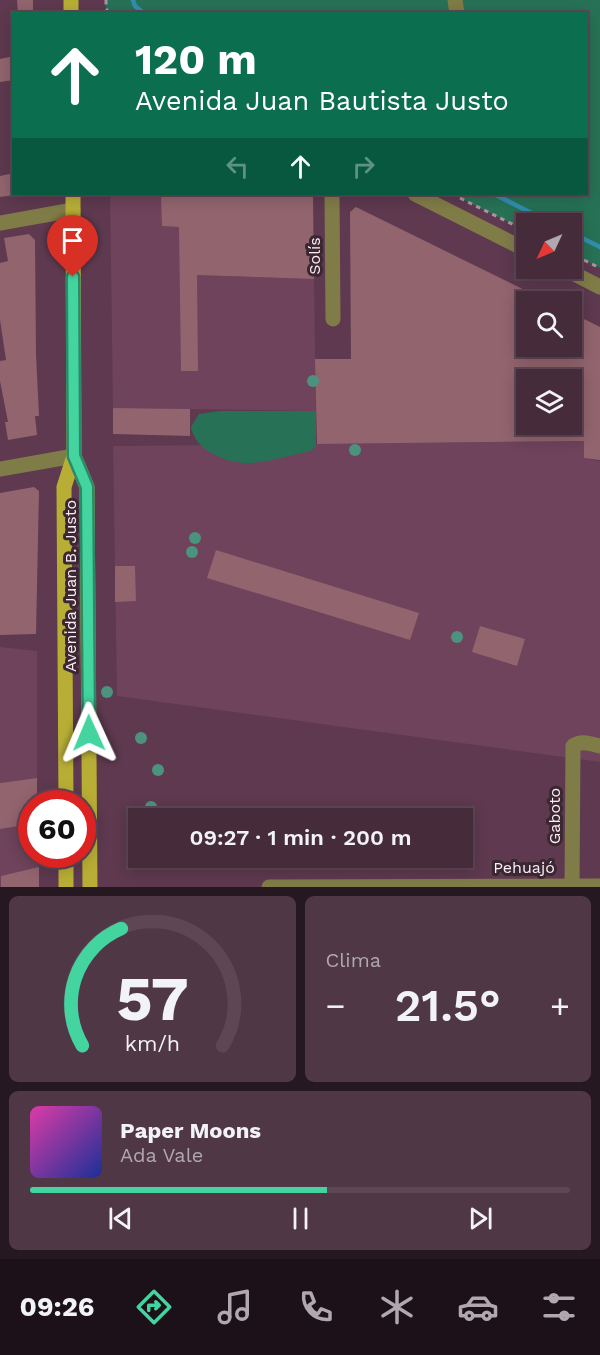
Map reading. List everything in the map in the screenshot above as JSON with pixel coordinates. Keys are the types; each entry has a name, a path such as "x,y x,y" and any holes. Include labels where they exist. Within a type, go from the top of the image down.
{"main road":[{"path":"72,195 74,456"},
{"name":"Avenida Juan B. Justo","path":"66,790 64,487 74,456"},
{"name":"Avenida Juan B. Justo","path":"74,456 87,487 90,887"},
{"path":"66,868 66,887"}],"street":[{"name":"Solís","path":"332,195 333,319"},
{"path":"417,195 516,245"},
{"path":"0,224 73,210"},
{"path":"582,278 600,287"},
{"path":"0,469 74,456"},
{"name":"Gaboto","path":"572,886 573,746 583,743 600,746"},
{"name":"Pehuajó","path":"269,887 600,886"}],"path":[{"path":"454,195 516,226"},
{"path":"582,259 600,268"}],"shaded area":[{"path":"110,195 228,195 227,276 314,279 316,411 113,408"},
{"path":"584,441 584,458 600,461 600,762 117,696 113,446"},
{"path":"0,647 37,651 37,778 0,783"},
{"path":"18,826 18,868 38,868 39,887 0,887 0,829"}],"green space":[{"path":"106,0 600,0 600,268 582,259 582,213 516,213 516,226 454,195 588,195 588,12 108,12"},
{"path":"220,411 316,411 316,446 311,451 254,463 237,462 220,457 198,442 191,427 199,414"}],"building":[{"path":"17,0 33,0 33,12 18,12"},
{"path":"12,56 12,80 0,82 0,59"},
{"path":"12,173 12,195 14,195 0,197 0,176"},
{"path":"161,195 313,195 314,279 197,275 198,371 181,371 179,227 162,226"},
{"path":"356,207 527,291 516,291 516,357 582,357 582,318 600,327 600,460 584,458 584,441 317,444 315,359 351,359 350,212"},
{"path":"29,234 35,240 39,416 35,416 37,435 8,440 5,422 8,422 0,381 0,361 6,360 0,320 0,263 8,261 4,238"},
{"path":"113,408 190,409 190,436 113,434"},
{"path":"34,487 39,491 36,634 0,635 0,493"},
{"path":"216,550 419,613 410,640 207,578"},
{"path":"115,566 135,566 136,601 115,602"},
{"path":"480,626 525,639 517,666 472,652"},
{"path":"37,778 37,790 18,790 18,826 0,829 0,783"},
{"path":"39,868 39,887 1,887 1,876"}],"waterway":[{"path":"133,0 135,6 142,12"},
{"path":"496,195 531,213"},
{"path":"582,238 600,247"}],"route":[{"path":"73,277 74,456 87,487 89,733"}]}
